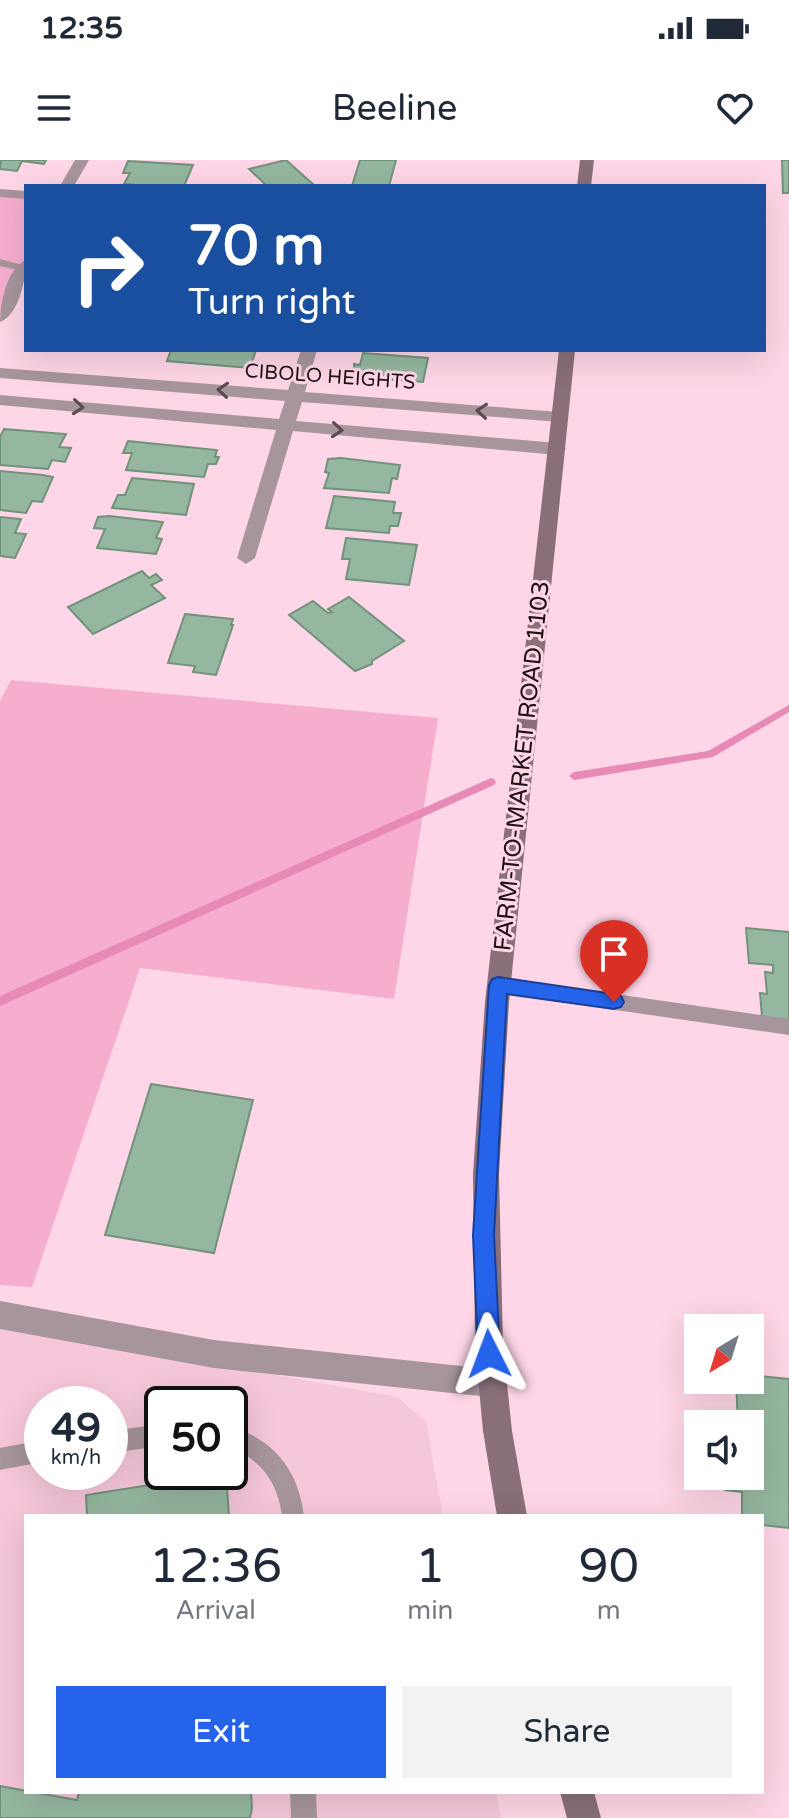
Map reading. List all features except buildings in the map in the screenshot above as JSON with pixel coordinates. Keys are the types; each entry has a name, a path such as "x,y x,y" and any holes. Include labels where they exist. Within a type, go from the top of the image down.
{"main road":[{"path":"584,184 587,160"},
{"name":"FARM-TO-MARKET ROAD 1103","path":"512,1514 490,1383 483,1235 498,985 567,352"},
{"path":"578,1794 584,1818"}],"street":[{"path":"68,184 82,160"},
{"path":"0,193 24,195"},
{"path":"0,317 24,269"},
{"path":"246,558 308,352"},
{"name":"CIBOLO HEIGHTS","path":"0,373 560,417"},
{"path":"0,400 557,449"},
{"path":"0,1315 214,1354 490,1383"}],"lane":[{"path":"0,262 24,267"},
{"path":"498,985 789,1027"},
{"path":"248,1445 267,1454 274,1463 292,1498 293,1514"},
{"path":"0,1459 24,1454"},
{"path":"303,1794 304,1818"}],"shaded area":[{"path":"0,193 24,195 24,269 0,315"},
{"path":"11,680 438,718 394,999 140,968 32,1287 0,1285 0,701"},
{"path":"0,1325 397,1397 426,1422 443,1514 24,1514 24,1794 496,1794 501,1818 0,1818"}],"waterway":[{"path":"574,776 710,754 789,708"},
{"path":"0,1001 491,782"}],"route":[{"path":"489,1354 483,1235 498,985 614,1002"}]}
